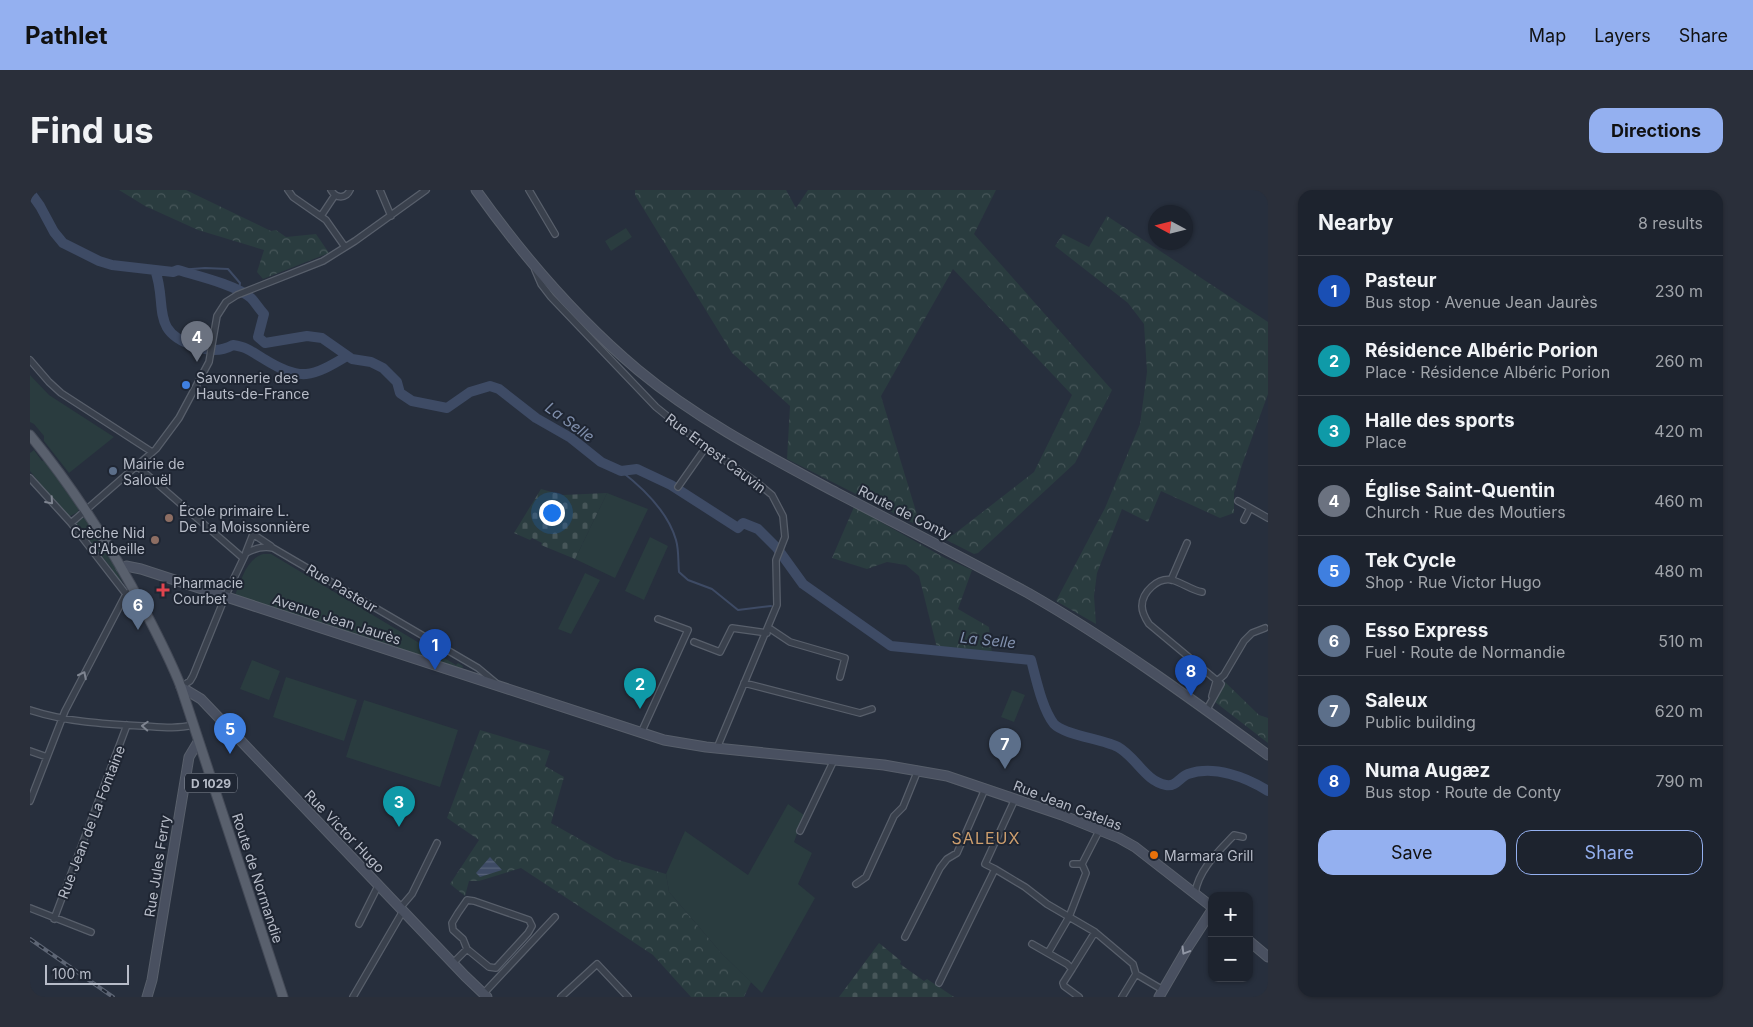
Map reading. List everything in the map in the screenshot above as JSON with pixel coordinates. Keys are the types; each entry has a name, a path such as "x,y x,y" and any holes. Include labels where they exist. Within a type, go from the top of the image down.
{"main road":[{"name":"D 1029","path":"31,437 86,510 123,571"},
{"name":"Route de Normandie","path":"123,571 130,592 167,654 181,687 283,997"}],"street":[{"path":"288,190 293,197 326,220 345,247"},
{"path":"321,216 333,193 345,196 350,190"},
{"path":"380,190 391,216"},
{"path":"71,523 138,466 152,452 179,418 204,373 211,355 217,316 226,302 237,295 308,268 345,247 426,190"},
{"name":"Route de Conty","path":"476,190 542,279 638,370 681,402 757,450 1028,593 1133,657 1268,754"},
{"path":"529,190 555,234"},
{"name":"Rue Ernest Cauvin","path":"542,279 551,297 576,325 656,406 706,447 772,495 781,510 785,526 785,537 776,564 778,599 768,630 716,748"},
{"path":"30,360 61,393 152,452"},
{"path":"678,487 706,447"},
{"path":"138,466 245,555"},
{"path":"30,478 130,592 62,719 30,801"},
{"path":"1238,500 1268,518"},
{"path":"1244,520 1250,508"},
{"name":"Rue Pasteur","path":"245,555 253,534 273,548 478,668 500,687"},
{"path":"1171,580 1187,543"},
{"path":"181,687 194,676 225,597 245,555 260,548 273,548"},
{"name":"Avenue Jean Jaurès","path":"123,571 141,569 664,740 716,748"},
{"path":"1202,592 1194,591 1171,580 1156,584 1145,595 1142,607 1144,616 1149,624 1220,681"},
{"path":"641,732 688,630 658,619"},
{"path":"694,642 720,652 732,628 768,630 790,642 844,658 840,678"},
{"path":"1206,710 1212,702 1220,681 1244,641 1252,633 1267,628"},
{"path":"464,675 469,664"},
{"path":"744,683 860,713 872,709"},
{"name":"Rue Victor Hugo","path":"181,687 201,699 378,886 485,995"},
{"path":"30,710 62,719 182,728 193,725"},
{"name":"Rue Jean de La Fontaine","path":"54,919 128,725"},
{"name":"Rue Jules Ferry","path":"146,997 152,980 189,757 198,742"},
{"name":"Rue Jean Catelas","path":"716,748 884,764 947,776 1100,829 1135,847 1208,905"},
{"path":"30,751 47,757"},
{"path":"800,831 834,760"},
{"path":"856,884 866,877 894,816 903,807 918,770"},
{"path":"904,937 940,868 957,853 985,789"},
{"path":"1015,799 984,864 1025,887 1047,904 1095,932 1133,964 1136,974 1161,993 1208,915"},
{"path":"1082,864 1100,829"},
{"path":"1195,893 1196,886 1205,867 1234,835 1242,837"},
{"path":"353,997 401,909 412,894 437,842"},
{"path":"1072,864 1082,864"},
{"path":"1048,953 1069,917 1086,873 1082,864"},
{"path":"939,983 995,870"},
{"path":"358,924 378,886"},
{"path":"467,900 529,920 532,926 528,933 496,968 489,967 467,949 463,939 453,930 452,923 467,900"},
{"name":"Rue Jean de La Fontaine","path":"30,908 91,932"},
{"path":"485,995 554,917"},
{"path":"1076,996 1065,988 1063,983 1095,932"},
{"path":"1032,944 1067,964 1072,969"},
{"path":"1253,944 1268,957"},
{"path":"453,963 467,949"},
{"path":"561,997 597,964 628,997"},
{"path":"1122,997 1136,974"}],"green space":[{"path":"119,190 186,190 271,231 276,230 286,237 316,234 329,253 263,279 257,272 264,250 198,230 145,206"},
{"path":"635,190 786,190 796,208 808,190 996,190 974,234 1112,390 1075,463 978,553 974,554 787,459 790,406 732,353 635,195","holes":["953,269 1072,395 1034,472 953,535 918,518 881,396"]},
{"path":"1107,216 1148,243 1148,250 1159,250 1268,322 1268,394 1242,465 1234,493 1234,513 1220,518 1161,491 1148,522 1122,509 1097,573 1094,596 1096,624 1056,601 1105,508 1140,424 1147,372 1144,324 1128,303 1055,246 1063,234 1089,247"},
{"path":"626,228 632,237 611,251 605,241"},
{"path":"30,375 49,395 114,437 69,473 44,441 44,436 30,422"},
{"path":"34,450 78,504 78,512 68,517 64,514 30,471 30,453"},
{"path":"541,489 563,495 607,493 575,559 541,545 542,543 532,538 530,540 514,533"},
{"path":"607,493 648,509 615,578 575,559"},
{"path":"854,507 945,558 972,570 958,609 989,627 992,654 937,648 919,576 906,565 887,562 867,569 832,558"},
{"path":"82,518 87,519 107,550 122,582 111,571 112,569 90,541 76,528 76,524"},
{"path":"650,537 668,546 644,600 625,591"},
{"path":"263,554 271,554 456,665 458,663 463,666 462,670 235,595 248,565"},
{"path":"585,573 600,580 571,634 558,629"},
{"path":"252,660 280,671 269,700 240,689"},
{"path":"286,677 357,700 344,741 273,717"},
{"path":"1225,682 1259,715 1268,718 1268,743 1215,702"},
{"path":"1012,690 1025,695 1014,722 1001,717"},
{"path":"364,700 458,730 440,787 346,757"},
{"path":"480,730 550,751 545,766 564,777 551,823 615,859 666,874 669,892 722,954 751,982 744,997 691,997 653,955 521,868 479,881 469,881 465,896 450,884 479,840 447,818"},
{"path":"788,804 804,815 794,842 812,853 798,884 815,898 762,993 722,954 669,892 666,874 685,831 748,875"},
{"path":"879,943 901,961 900,964 924,981 927,979 954,997 839,997"}],"water":[{"path":"490,857 502,870 480,877 476,873"}],"waterway":[{"name":"La Selle","path":"30,192 54,232 63,243 99,261 112,265 173,272 178,270 216,281 244,293 251,298 264,314 258,337 265,343 307,336 322,338 352,359 371,362 383,368 397,382 400,393 412,401 447,408 470,392 490,386 499,389 536,418 571,438 601,462 621,471 637,469 671,485 738,528 743,523 758,529 777,548 803,584 891,646 1031,660 1043,702 1054,724 1066,731 1118,747 1146,774 1159,783 1173,785 1185,775 1208,771 1240,777 1268,791"},
{"path":"178,270 228,269 240,283 239,290"},
{"name":"La Selle","path":"155,270 159,282 166,325 171,333 181,340 210,350 224,349 233,345 243,347 277,366 297,374 306,374 324,369 347,356"},
{"path":"621,471 654,501 667,520 677,544 679,572 688,580 712,589 738,610 771,606"}],"railway":[{"path":"30,939 113,997"}],"place":[{"name":"Église Saint-Quentin","path":"197,362"},
{"name":"Savonnerie des Hauts-de-France","path":"186,385"},
{"name":"Mairie de Salouël","path":"113,471"},
{"name":"École primaire L. De La Moissonnière","path":"169,518"},
{"name":"Crèche Nid d'Abeille","path":"155,540"},
{"name":"Pharmacie Courbet","path":"163,590"},
{"name":"Esso Express","path":"138,630"},
{"name":"Pasteur","path":"435,670"},
{"name":"Numa Augæz","path":"1191,696"},
{"name":"Résidence Albéric Porion","path":"640,709"},
{"name":"Tek Cycle","path":"230,754"},
{"name":"Saleux","path":"1005,769"},
{"name":"Halle des sports","path":"399,827"},
{"name":"Marmara Grill","path":"1154,855"}],"district":[{"name":"SALEUX","path":"986,838"}]}
